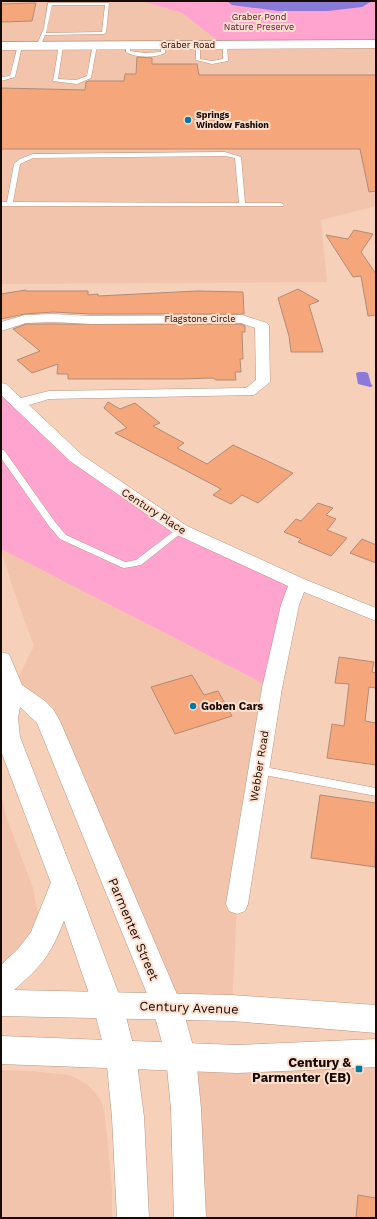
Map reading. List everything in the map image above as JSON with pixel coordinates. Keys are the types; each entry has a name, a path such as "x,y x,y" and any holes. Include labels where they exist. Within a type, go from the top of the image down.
{"street":[{"name":"Graber Road","path":"1,46 376,44"},
{"name":"Flagstone Circle","path":"1,327 25,319 53,318 91,320 242,319 262,326 264,382 249,392 49,395 18,403"},
{"name":"Century Place","path":"1,387 76,458 181,530 298,583 376,615"},
{"name":"Webber Road","path":"237,904 272,688 290,605 298,583"},
{"path":"1,660 6,691 6,728 8,738 64,883 108,1005 121,1056 128,1117 133,1218"},
{"name":"Parmenter Street","path":"6,691 36,705 43,712 48,721 167,1006 181,1057 186,1109 190,1218"},
{"path":"1,983 22,965 36,948 64,883"},
{"name":"Century Avenue","path":"1,1003 232,1008 376,1019"},
{"path":"1,1050 121,1056 237,1059 376,1053"}],"lane":[{"path":"38,46 46,28 50,4 107,4 104,33 44,34"},
{"path":"198,44 198,60 203,62 222,62 226,60 225,44"},
{"path":"61,46 55,80 77,82 89,76 95,45"},
{"path":"1,79 12,77 20,46"},
{"path":"10,204 17,164 26,158 33,156 225,154 238,157 242,204"},
{"path":"1,204 281,204"},
{"path":"1,452 52,524 63,537 124,566 138,562 181,530"},
{"path":"259,770 376,792"}],"shaded area":[{"path":"1,1 142,1 182,13 222,44 376,44 376,206 321,220 327,282 1,284"},
{"path":"227,1 372,1 362,7 328,11 278,11 232,5"},
{"path":"356,373 368,373 373,386 370,387 358,384"},
{"path":"1,549 272,688 237,904 232,1008 167,1006 48,721 12,690 34,646 13,589"},
{"path":"1,793 6,816 33,888 38,913 33,934 1,969"},
{"path":"376,1053 376,1218 190,1218 181,1057"},
{"path":"1,1070 70,1075 87,1084 96,1094 101,1101 104,1111 107,1134 112,1190 112,1218 1,1218"}],"green space":[{"name":"Graber Pond Nature Preserve","path":"142,1 376,1 376,44 222,44 182,13"},
{"path":"1,387 76,458 181,530 298,583 272,688 1,549"}],"building":[{"path":"36,3 32,21 1,22 1,4"},
{"name":"Springs Window Fashion","path":"137,57 152,58 152,64 197,64 199,75 376,75 376,191 369,192 360,149 1,149 1,88 85,90 86,82 89,81 124,81 125,74 136,74"},
{"path":"354,230 373,234 361,252 376,274 376,315 368,316 361,276 353,277 326,235 348,239"},
{"path":"298,289 319,301 309,305 323,352 291,352 289,336 278,298"},
{"path":"26,290 88,291 88,295 98,294 98,296 197,291 243,292 244,314 91,314 53,312 25,314 1,319 1,294"},
{"path":"26,324 241,324 245,326 245,332 242,332 243,359 240,359 241,372 235,372 236,380 216,380 213,378 68,379 68,374 57,374 58,364 32,373 17,360 40,351 13,329"},
{"path":"108,402 120,409 135,403 160,423 153,426 184,443 177,448 207,464 233,445 293,473 258,503 242,495 231,504 213,495 221,489 115,433 127,428 104,408"},
{"path":"318,503 333,508 326,515 336,519 327,530 347,538 331,556 298,542 301,539 284,532 296,519 301,521"},
{"path":"362,539 376,545 376,563 350,553"},
{"path":"339,657 374,662 372,672 376,673 376,688 369,687 365,721 376,723 376,765 327,758 332,724 344,726 349,684 335,683"},
{"name":"Goben Cars","path":"192,675 204,695 218,691 232,716 175,734 151,687"},
{"path":"320,795 376,803 375,867 311,858"},
{"path":"358,1195 376,1198 376,1218 356,1218"}],"place":[{"name":"Springs Window Fashion","path":"188,120"},
{"name":"Goben Cars","path":"193,706"},
{"name":"Century & Parmenter (EB)","path":"359,1069"}]}
